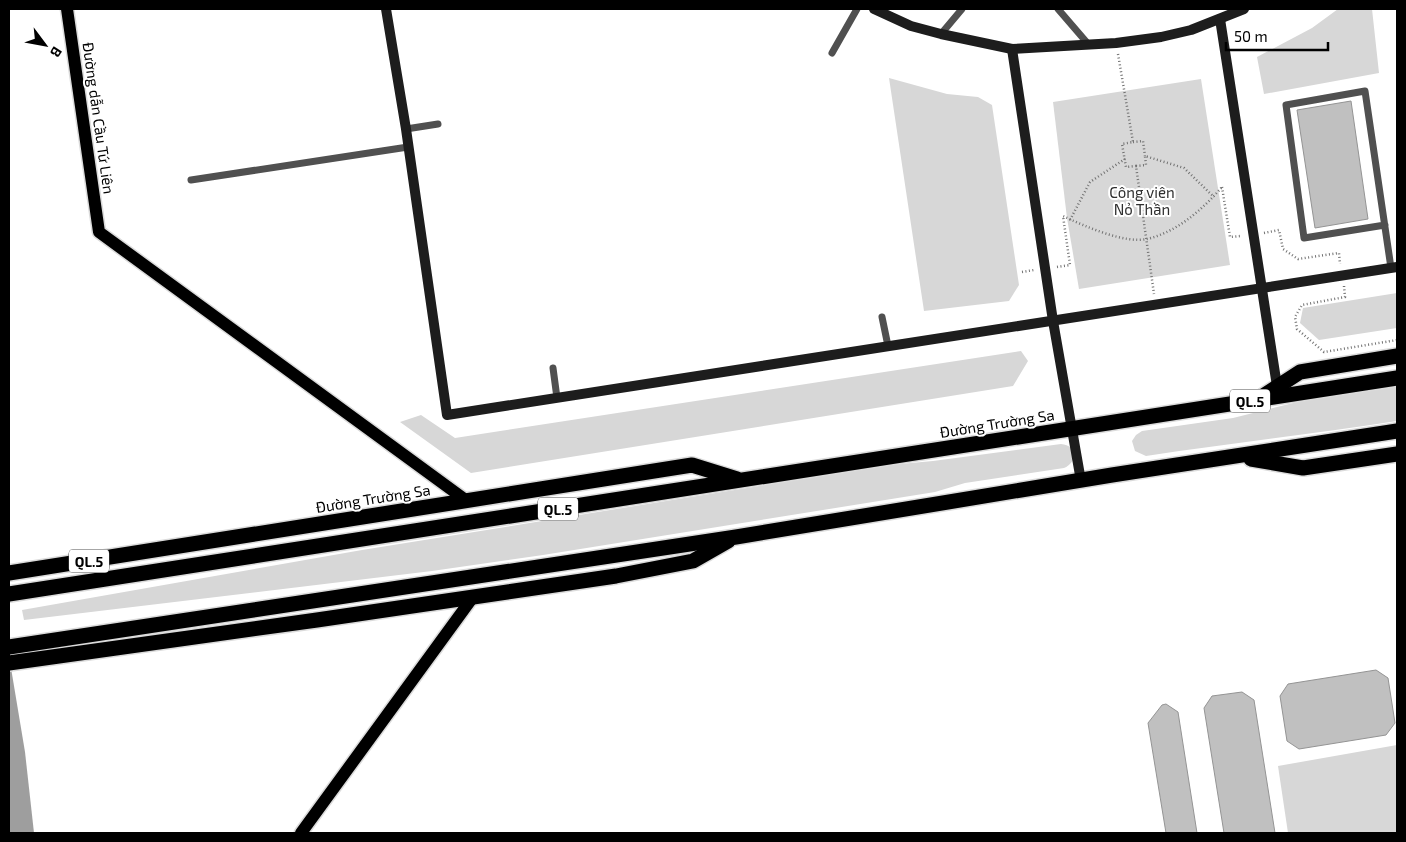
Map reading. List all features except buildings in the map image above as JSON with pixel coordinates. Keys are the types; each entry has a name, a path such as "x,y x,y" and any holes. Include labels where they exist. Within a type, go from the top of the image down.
{"highway":[{"name":"Đường Trường Sa","path":"1257,400 1300,372 1397,356"},
{"path":"1378,359 1380,380"},
{"name":"Đường Trường Sa","path":"11,594 1397,378"},
{"path":"15,654 1397,431"},
{"path":"1374,435 1377,457"},
{"path":"1237,456 1303,468 1397,454"},
{"name":"Đường Trường Sa","path":"9,573 692,465 741,480"},
{"path":"15,654 107,650 616,576 693,562 736,537"}],"main road":[{"name":"Đường dẫn Cầu Tứ Liên","path":"67,9 99,232 467,501"},
{"path":"301,833 473,597"}],"street":[{"path":"386,9 406,129 446,415 1394,268"},
{"path":"874,9 911,26 1012,49 1116,43 1161,37 1191,30 1244,9"},
{"path":"1220,19 1278,386"},
{"path":"1012,49 1081,481"}],"lane":[{"path":"832,53 857,9"},
{"path":"940,34 962,9"},
{"path":"1058,9 1089,45"},
{"path":"1385,225 1304,238 1286,105 1365,90 1385,225 1394,268"},
{"path":"406,129 438,124"},
{"path":"191,180 408,147"},
{"path":"882,317 888,346"},
{"path":"553,368 558,398"}],"path":[{"path":"1116,43 1133,142"},
{"path":"1143,141 1145,156 1146,165 1126,167 1122,144 1143,141"},
{"path":"1145,156 1184,168 1214,196"},
{"path":"1070,220 1090,182 1125,159"},
{"path":"1136,166 1155,305"},
{"path":"1022,272 1070,266 1063,216 1116,237 1146,239 1183,224 1222,187"}],"green space":[{"path":"1338,9 1372,9 1379,73 1264,94 1257,57 1312,28"},
{"path":"889,78 947,94 978,97 992,105 1019,285 1009,301 924,311"},
{"name":"Công viên Nỏ Thần","path":"1201,79 1230,265 1079,289 1067,218 1053,102"},
{"path":"1397,293 1397,328 1319,340 1300,323 1303,308"},
{"path":"1021,351 1028,361 1013,386 471,473 400,422 421,415 455,438"},
{"path":"1397,386 1397,421 1146,456 1135,451 1132,441 1142,431 1233,418 1301,401"},
{"path":"1061,444 1070,447 1074,454 1072,462 1064,468 965,483 935,492 543,555 432,571 24,620 22,610 362,550 889,465"},
{"path":"1397,745 1397,833 1288,833 1278,766"}],"shaded area":[{"path":"9,656 25,752 34,833 9,833"}]}
